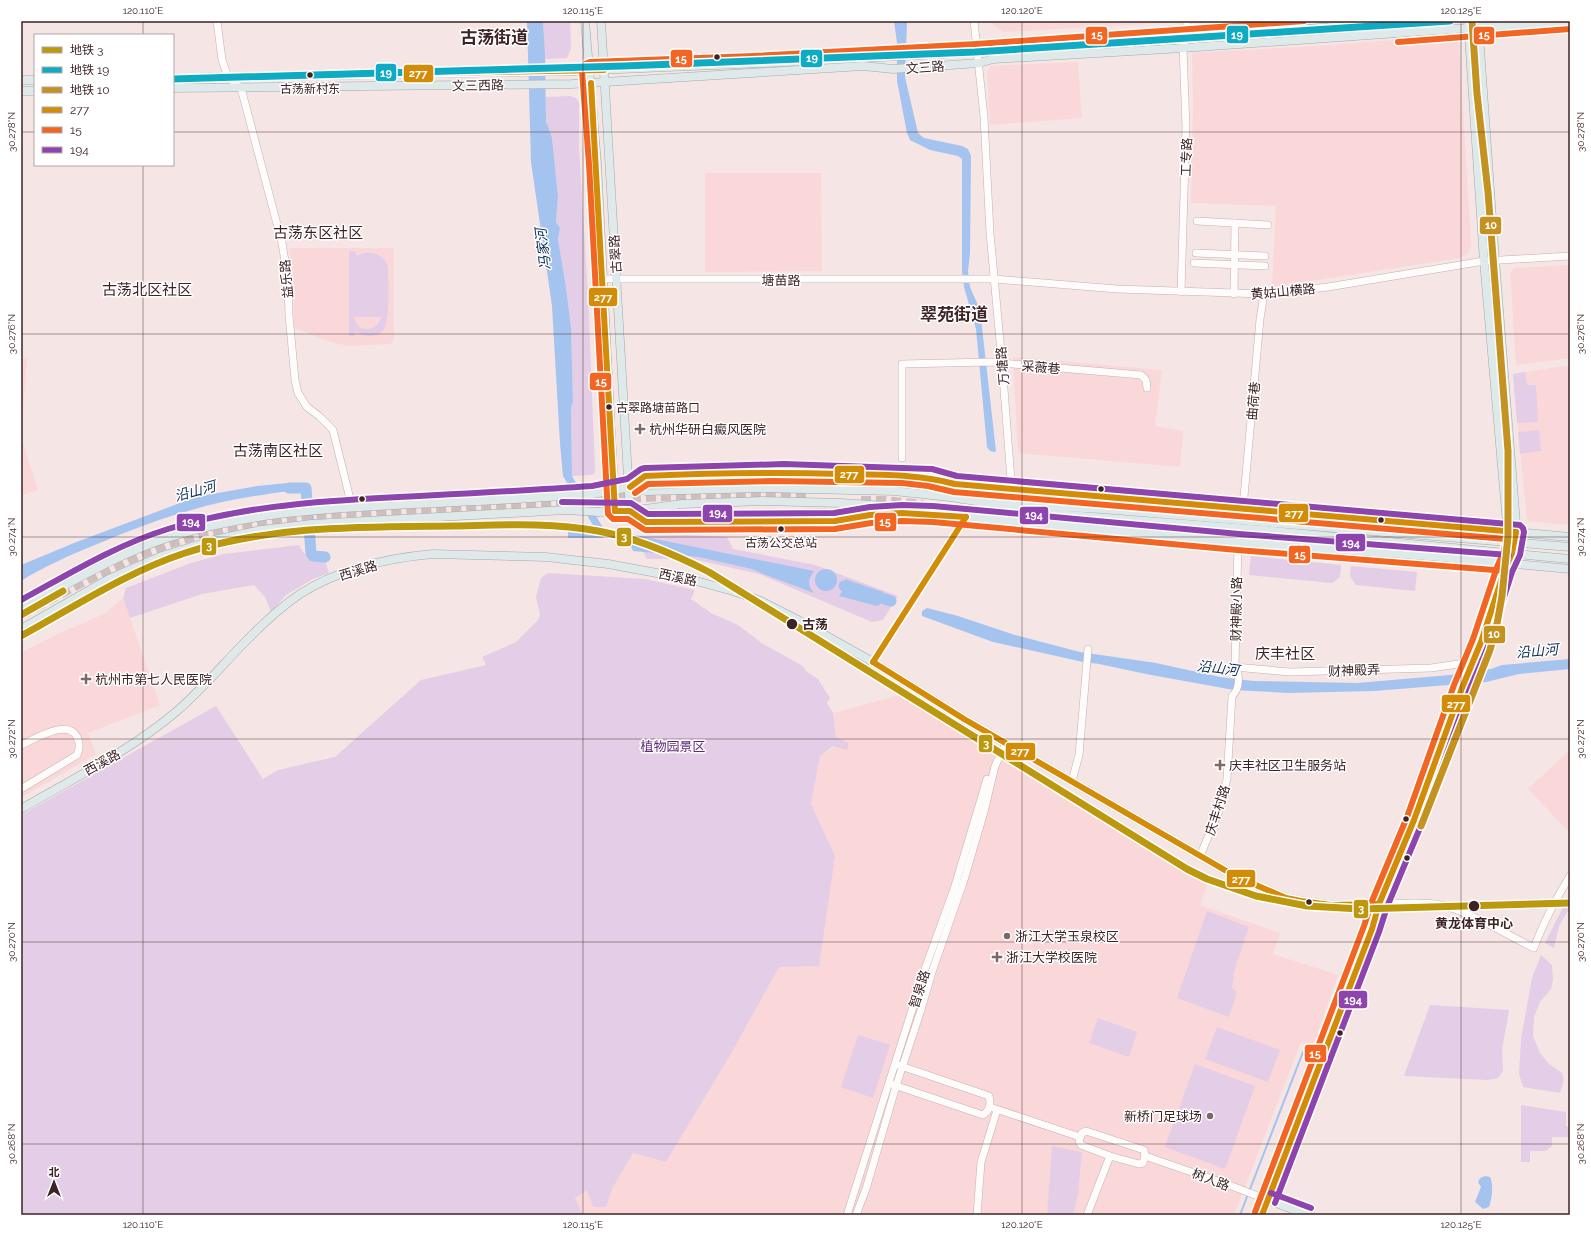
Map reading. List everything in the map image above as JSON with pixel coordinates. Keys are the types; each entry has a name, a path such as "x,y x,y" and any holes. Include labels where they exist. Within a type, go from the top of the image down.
{"highway":[{"path":"630,487 690,482 761,479 835,479 892,482"},
{"path":"630,511 686,517 825,514"}],"main road":[{"name":"古翠路","path":"585,21 586,49 591,83 615,511"},
{"name":"古翠路","path":"601,21 630,487 630,511"},
{"name":"文三路","path":"590,70 910,56 1418,21"},
{"name":"文三路","path":"591,83 863,66 893,69 911,68 979,63 993,59 1183,48 1478,24 1570,22"},
{"path":"1262,1215 1372,929 1380,904 1414,820 1462,688 1481,642 1508,563 1510,552 1515,542 1516,532 1478,24"},
{"path":"1469,25 1484,261 1506,516 1506,542 1510,552"},
{"name":"文三西路","path":"174,78 590,70"},
{"path":"21,80 34,80"},
{"name":"文三西路","path":"174,88 591,83"},
{"path":"21,91 34,91"},
{"path":"630,487 645,476 784,472 932,477 955,484 1506,530 1570,537"},
{"path":"21,609 108,562 171,537 230,521 311,510 566,496 593,494 630,487 646,491 762,488 894,491 989,503 1102,509 1570,547"},
{"path":"21,629 109,579 162,556 214,540 261,530 312,524 566,510 598,512 630,511 682,504 762,501 842,503 969,514 1238,542 1440,557 1570,569"},
{"path":"630,511 646,522 835,521 870,515 902,513 969,514 1016,511 1263,530 1570,558"},
{"name":"西溪路","path":"21,809 102,764 136,742 177,711 254,633 278,611 301,593 315,585 349,570 416,556 433,554 546,557 608,564 689,579 733,591 760,601 873,662 1006,743 1235,876 1286,898 1315,904 1380,904"},
{"path":"1268,1200 1308,1215"}],"street":[{"path":"217,21 222,60 228,77 241,88"},
{"name":"万塘路","path":"974,21 984,118 990,233 1011,471 1008,488"},
{"name":"工专路","path":"1181,292 1186,127 1183,48 1186,38 1187,21"},
{"name":"益乐路","path":"241,88 282,243 288,280 291,342 296,387 307,407 333,430 352,507"},
{"path":"1197,222 1268,225"},
{"path":"1234,294 1235,223"},
{"path":"1196,253 1265,256"},
{"name":"黄姑山横路","path":"994,279 1117,289 1264,294 1328,287 1484,261 1570,256"},
{"path":"1194,263 1265,266"},
{"name":"塘苗路","path":"603,280 994,279"},
{"name":"曲荷巷","path":"1243,508 1260,320 1264,294"},
{"name":"采薇巷","path":"902,458 902,364 986,362 1141,375 1146,380 1147,388"},
{"path":"873,662 969,514 989,503 1008,488"},
{"name":"财神殿小路","path":"1235,667 1238,542"},
{"path":"1072,781 1079,755 1088,650"},
{"name":"财神殿弄","path":"1235,667 1290,672 1431,668 1471,665"},
{"name":"庆丰村路","path":"1200,856 1215,821 1227,779 1230,713 1232,696 1235,693 1239,674 1235,667"},
{"path":"21,744 60,729 68,729 74,733 79,743 77,755 21,789"},
{"name":"智泉路","path":"847,1215 899,1065 920,1013 932,972 964,880 984,812 995,766 1006,743"},
{"name":"西溪路","path":"1380,904 1415,903 1440,905 1472,917 1534,948 1554,905 1570,876"},
{"path":"899,1065 989,1096 994,1109 981,1162 977,1215"},
{"path":"892,1085 983,1115 994,1109 1080,1137"},
{"name":"智泉路","path":"856,1215 866,1189 892,1085"},
{"path":"1086,1131 1144,1150 1142,1163 1139,1164 1110,1156 1081,1145 1079,1141 1080,1137 1082,1133 1086,1131"},
{"path":"1087,1215 1110,1156"},
{"name":"树人路","path":"1144,1157 1268,1200"}],"shaded area":[{"path":"989,21 1184,21 1184,22 1003,32"},
{"path":"1444,36 1453,38 1459,43 1471,245 1468,254 1460,258 1272,287 1276,206 1191,203 1193,104 1192,53 1316,46"},
{"path":"1078,62 1082,118 990,125 987,72 991,66"},
{"path":"705,173 821,173 822,271 705,272"},
{"path":"289,248 394,248 394,340 390,344 348,346 331,342 294,328 293,275"},
{"path":"1570,265 1570,358 1516,365 1510,272 1515,268"},
{"path":"1013,357 1162,370 1155,426 1183,431 1180,467 1018,453"},
{"path":"27,358 27,361 21,434 21,360"},
{"path":"1570,365 1570,525 1527,521 1513,374"},
{"path":"21,437 38,490 21,495"},
{"name":"杭州市第七人民医院","path":"123,598 160,705 88,733 96,754 21,798 21,653 55,635 104,614"},
{"name":"浙江大学玉泉校区","path":"907,693 1209,880 1200,905 1280,933 1273,954 1338,975 1313,1046 1301,1042 1234,1215 583,1215 575,1198 587,1189 593,1207 606,1207 613,1187 633,1153 666,1162 732,1052 779,967 835,856 811,804 820,756 833,748 836,736 833,713"},
{"path":"1570,750 1570,833 1528,789"}],"green space":[{"path":"543,21 570,21 571,48 567,58 545,59"},
{"path":"570,96 576,98 579,103 579,149 588,294 595,470 594,474 572,476 571,408 573,402 571,327 558,239 560,228 556,222 558,196 552,138 546,118 546,97"},
{"path":"349,251 356,252 356,256 366,253 375,254 383,258 388,267 387,322 380,334 368,336 355,332 355,336 349,336","holes":["354,317 381,317 379,323 367,329 359,326"]},
{"path":"1525,372 1527,385 1536,385 1538,422 1517,423 1513,374"},
{"path":"1539,430 1541,451 1520,454 1518,432"},
{"path":"687,535 727,537 733,549 815,565 898,596 883,620 872,622 759,574 693,559 647,559 634,536"},
{"path":"299,545 304,553 309,557 325,560 329,573 313,579 286,595 271,612 265,597 254,585 202,594 130,618 123,598 126,588 191,563 224,554"},
{"path":"1251,556 1341,565 1340,577 1332,583 1249,575"},
{"path":"1351,566 1417,572 1415,591 1356,585 1350,576"},
{"name":"植物园景区","path":"548,573 645,579 695,590 691,599 711,613 738,625 763,644 803,666 806,671 818,679 830,698 827,703 833,713 836,737 849,743 847,750 833,746 820,756 811,804 835,856 819,966 779,967 732,1052 666,1162 633,1153 613,1187 606,1207 593,1207 587,1190 575,1198 583,1215 21,1215 21,815 216,706 263,779 278,770 335,757 421,680 486,665 482,657 516,642 538,620 540,615 536,597 541,578"},
{"path":"1570,893 1570,911 1567,912 1559,926 1554,948 1545,943"},
{"path":"1207,911 1249,927 1235,968 1232,988 1237,992 1229,1017 1177,998"},
{"path":"1541,955 1552,965 1553,980 1551,989 1540,1002 1534,1017 1533,1036 1540,1053 1549,1064 1562,1073 1564,1080 1560,1093 1523,1087 1519,1074 1521,1039 1532,978"},
{"path":"1430,1005 1509,1010 1502,1050 1503,1071 1498,1078 1488,1080 1404,1076"},
{"path":"1098,1018 1137,1032 1129,1057 1089,1043"},
{"path":"1217,1027 1280,1050 1268,1082 1205,1059"},
{"path":"858,1035 890,1045 873,1098 841,1087"},
{"name":"新桥门足球场","path":"1195,1064 1255,1086 1225,1169 1165,1147"},
{"path":"1521,1105 1566,1112 1566,1126 1570,1127 1570,1137 1552,1137 1552,1146 1546,1151 1530,1151 1530,1162 1521,1162"},
{"path":"1052,1146 1082,1152 1078,1194 1073,1215 1047,1215"}],"water":[{"path":"527,21 543,21 546,121 552,138 558,196 556,222 560,228 558,239 571,327 573,402 571,408 572,476 602,526 606,529 814,571 810,577 809,585 814,593 752,569 699,557 633,551 631,546 605,533 604,538 568,538 568,532 571,531 596,530 563,476 552,306 531,162"},
{"path":"894,21 907,21 905,77 918,133 924,138 962,146 968,149 971,156 970,253 968,271 970,287 980,310 996,451 994,452 990,451 987,447 976,329 964,287 962,271 962,159 958,156 930,150 910,140 907,133 897,81 897,43"},
{"path":"288,483 305,484 304,491 283,492 240,499 177,514 76,553 21,581 21,565 74,543 180,503 201,496 257,486"},
{"path":"826,569 834,572 837,580 834,588 826,591 818,588 815,580 818,572"},
{"path":"845,579 883,592 887,599 877,606 839,596 844,589"},
{"path":"927,608 958,616 1015,635 1080,652 1156,663 1220,677 1253,681 1357,683 1450,675 1491,669 1502,665 1570,659 1570,669 1519,674 1486,682 1374,691 1288,693 1234,690 1083,662 993,642 922,616 922,611"},
{"path":"1485,1176 1490,1177 1492,1192 1489,1207 1483,1209 1475,1202 1481,1187 1478,1182 1480,1178"}],"waterway":[{"name":"沿山河","path":"289,488 306,488 311,553 313,556 325,557"},
{"name":"沿山河","path":"844,586 891,601"},
{"path":"1240,1215 1303,1052"}],"tunnel":[{"path":"892,482 944,486 979,492"},
{"path":"21,615 71,588 139,555 177,541 239,525 323,514 702,494 808,493"},
{"path":"968,497 1070,503"},
{"path":"861,501 884,501 923,505"},
{"path":"825,514 873,512"},
{"path":"1166,526 1397,547"}],"metro line":[{"name":"19","path":"174,79 624,66 975,52 1450,21"},
{"name":"10","path":"1421,826 1490,650 1502,596 1508,536 1508,451 1488,192 1477,94 1472,21"},
{"name":"3","path":"21,636 142,570 185,553 251,537 318,529 386,527 544,525 598,531 655,547 709,572 1187,869 1207,879 1256,896 1307,906 1360,909 1570,903"},
{"name":"3","path":"21,615 63,591"}],"transit line":[{"name":"15","path":"1304,21 977,44 754,56 590,62 585,64 582,71 589,164 608,514 613,519 628,519 645,530 835,529 871,523 902,521 933,522 1237,550 1507,571"},
{"name":"15","path":"1398,42 1570,29"},
{"name":"277","path":"174,78 604,70"},
{"name":"277","path":"591,83 615,511"},
{"name":"194","path":"21,600 130,543 168,529 230,514 292,505 356,499 592,486 627,479 641,469 645,468 784,464 932,469 957,476 1520,525 1524,532 1520,555 1512,572 1489,644 1469,691 1422,823 1387,907 1379,932 1275,1203"},
{"name":"277","path":"630,487 645,476 769,473 899,476 927,478 955,484 1516,532"},
{"name":"15","path":"635,493 648,484 773,481 902,483 928,486 954,492 1506,539 1504,551 1497,567 1473,639 1454,685 1407,817 1372,901 1364,926 1255,1212"},
{"name":"194","path":"562,502 631,503 648,514 834,513 870,507 902,505 933,506 1239,534 1509,555"},
{"name":"277","path":"615,511 630,511 646,522 835,521 870,515 902,513 966,517"},
{"name":"277","path":"873,662 966,517"},
{"name":"277","path":"1262,1215 1372,929 1379,904 1414,820 1462,688 1481,642 1505,569 1512,553 1516,532"},
{"name":"277","path":"873,662 964,719 1235,876 1286,898 1301,901 1331,905 1379,904"},
{"name":"194","path":"1271,1193 1311,1208"}],"place":[{"name":"古荡新村东","path":"310,75"},
{"name":"古翠路塘苗路口","path":"609,407"},
{"name":"杭州华研白癜风医院","path":"640,429"},
{"name":"古荡公交总站","path":"781,529"},
{"name":"古荡","path":"792,624"},
{"name":"杭州市第七人民医院","path":"86,679"},
{"name":"庆丰社区卫生服务站","path":"1220,765"},
{"name":"黄龙体育中心","path":"1474,906"},
{"name":"浙江大学玉泉校区","path":"1007,936"},
{"name":"浙江大学校医院","path":"997,957"},
{"name":"新桥门足球场","path":"1210,1116"}],"district":[{"name":"古荡街道","path":"494,37"},
{"name":"古荡东区社区","path":"318,233"},
{"name":"古荡北区社区","path":"147,290"},
{"name":"翠苑街道","path":"954,314"},
{"name":"古荡南区社区","path":"278,451"},
{"name":"庆丰社区","path":"1285,654"}],"water label":[{"name":"冯家河","path":"543,249"}]}
